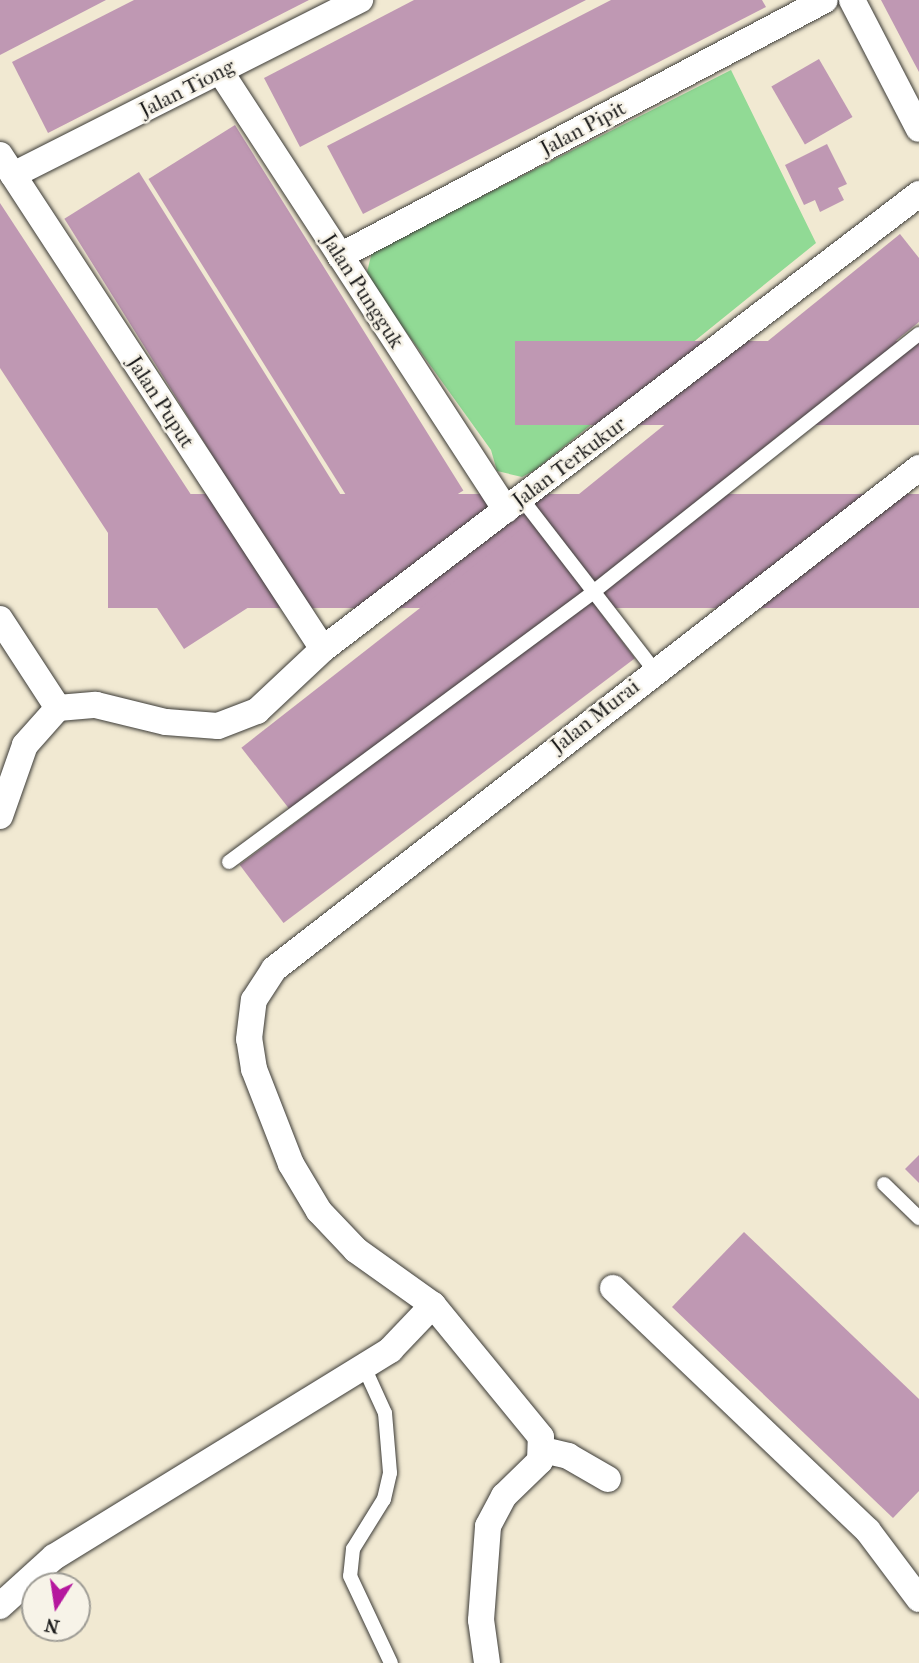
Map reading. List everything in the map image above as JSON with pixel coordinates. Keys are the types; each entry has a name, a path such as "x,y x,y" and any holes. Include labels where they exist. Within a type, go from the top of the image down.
{"street":[{"name":"Jalan Tiong","path":"6,165 220,71 360,0"},
{"name":"Jalan Pipit","path":"340,256 825,0"},
{"path":"852,0 919,129"},
{"name":"Jalan Pungguk","path":"220,71 340,256 514,504"},
{"name":"Jalan Puput","path":"6,165 323,649"},
{"name":"Jalan Terkukur","path":"58,708 96,705 166,722 218,726 257,711 323,649 919,194"},
{"name":"Jalan Murai","path":"542,1450 541,1437 433,1305 356,1250 318,1211 291,1164 249,1039 254,1000 275,969 654,670 919,468"},
{"path":"0,619 58,708 25,745 0,816"},
{"path":"613,1288 868,1531 909,1565 919,1599"},
{"path":"0,1606 54,1557 364,1367 433,1305"},
{"path":"487,1663 481,1620 488,1526 542,1450 568,1456 608,1479"}],"lane":[{"path":"229,862 592,593 919,334"},
{"path":"514,504 592,593 654,670"},
{"path":"884,1185 919,1218"},
{"path":"364,1367 385,1413 390,1473 384,1499 353,1549 350,1576 391,1663"}],"green space":[{"path":"731,70 816,243 535,470 522,477 497,471 491,450 366,276 372,252"}],"building":[{"path":"0,0 106,0 0,55"},
{"path":"134,0 309,0 48,133 12,62"},
{"path":"414,0 586,0 300,147 264,78"},
{"path":"611,0 762,0 766,7 363,214 327,146"},
{"path":"881,0 919,0 919,72 912,59"},
{"path":"819,59 852,117 805,145 771,86"},
{"path":"235,125 463,491 377,545 148,179"},
{"path":"827,144 847,184 838,188 844,200 820,212 815,200 804,205 785,165"},
{"path":"139,172 371,543 296,590 64,219"},
{"path":"0,203 260,600 184,649 0,368"},
{"path":"900,234 919,258 919,322 598,582 547,520"},
{"path":"515,341 919,341 919,425 515,425"},
{"path":"108,494 919,494 919,608 108,608"},
{"path":"529,523 583,592 295,816 241,748"},
{"path":"591,600 635,658 284,923 240,865"},
{"path":"919,1155 919,1183 905,1169"},
{"path":"744,1232 919,1399 919,1491 893,1518 672,1307"}]}
